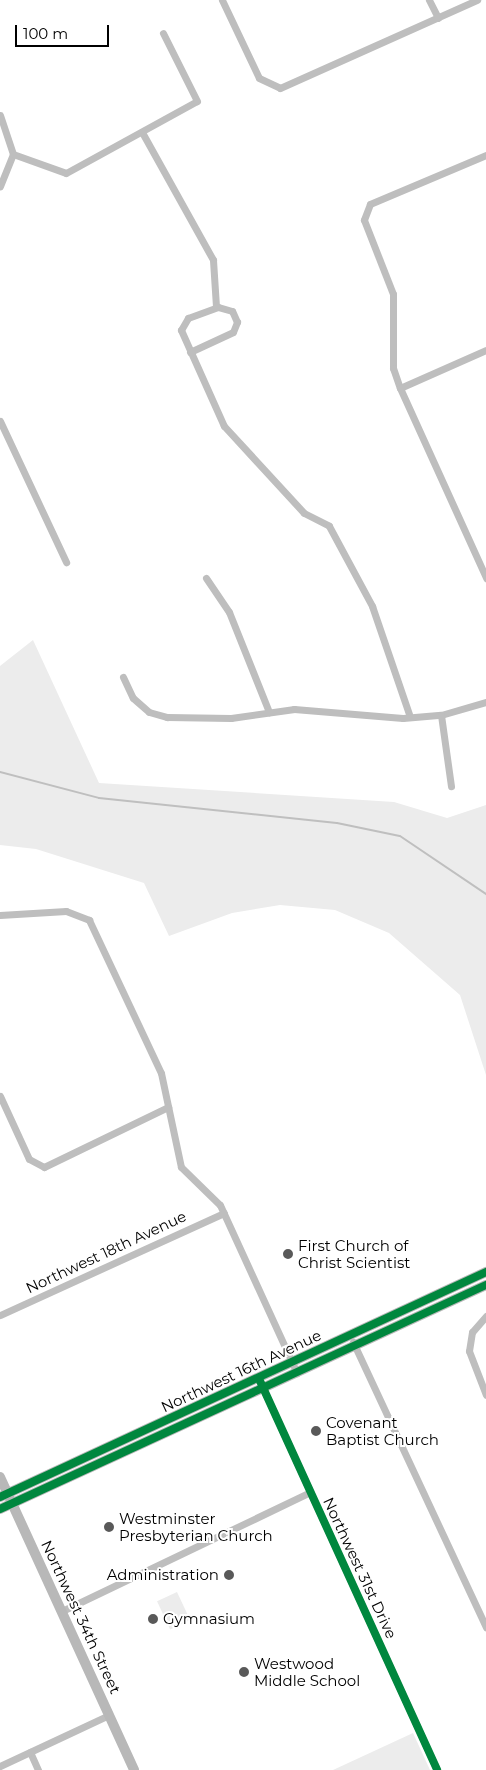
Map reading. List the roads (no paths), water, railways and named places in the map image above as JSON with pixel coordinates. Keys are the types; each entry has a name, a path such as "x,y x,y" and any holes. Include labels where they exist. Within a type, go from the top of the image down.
{"main road":[{"name":"Northwest 16th Avenue","path":"4,1496 486,1272"},
{"name":"Northwest 16th Avenue","path":"0,1510 486,1285"},
{"path":"140,1434 146,1444"},
{"name":"Northwest 34th Street","path":"0,1477 4,1496 13,1505 134,1770"}],"street":[{"path":"222,0 259,78 269,85 287,87 477,0"},
{"path":"429,0 438,18"},
{"path":"13,154 66,173 143,134 197,101 196,94 163,33"},
{"path":"0,116 13,154 0,187"},
{"path":"143,134 213,260 216,307"},
{"path":"486,155 370,204 365,211 365,224 393,294 393,368 400,388 486,578"},
{"path":"190,352 233,332 237,322 232,311 216,307 188,318 180,330 190,352 224,426 304,513 329,526 372,606 410,717"},
{"path":"400,388 486,350"},
{"path":"0,421 66,562"},
{"path":"206,578 229,612 269,712"},
{"path":"123,677 133,698 149,712 167,717 231,718 294,709 410,717 441,715 486,702"},
{"path":"441,715 451,786"},
{"path":"0,915 80,914 89,920 162,1074 181,1167 224,1213 297,1373"},
{"path":"0,1096 29,1159 39,1166 52,1165 168,1107"},
{"name":"Northwest 18th Avenue","path":"0,1315 224,1213"},
{"path":"486,1316 472,1332 469,1351 486,1395"},
{"path":"350,1336 486,1627"},
{"name":"Northwest 31st Drive","path":"259,1378 437,1770"},
{"path":"62,1611 310,1492"},
{"path":"0,1766 109,1715"},
{"path":"30,1752 38,1770"}],"waterway":[{"path":"0,772 99,798 337,823 400,836 486,894"}],"place":[{"name":"First Church of Christ Scientist","path":"288,1254"},
{"name":"Covenant Baptist Church","path":"316,1431"},
{"name":"Westminster Presbyterian Church","path":"109,1527"},
{"name":"Administration","path":"229,1575"},
{"name":"Gymnasium","path":"153,1619"},
{"name":"Westwood Middle School","path":"244,1672"}]}
